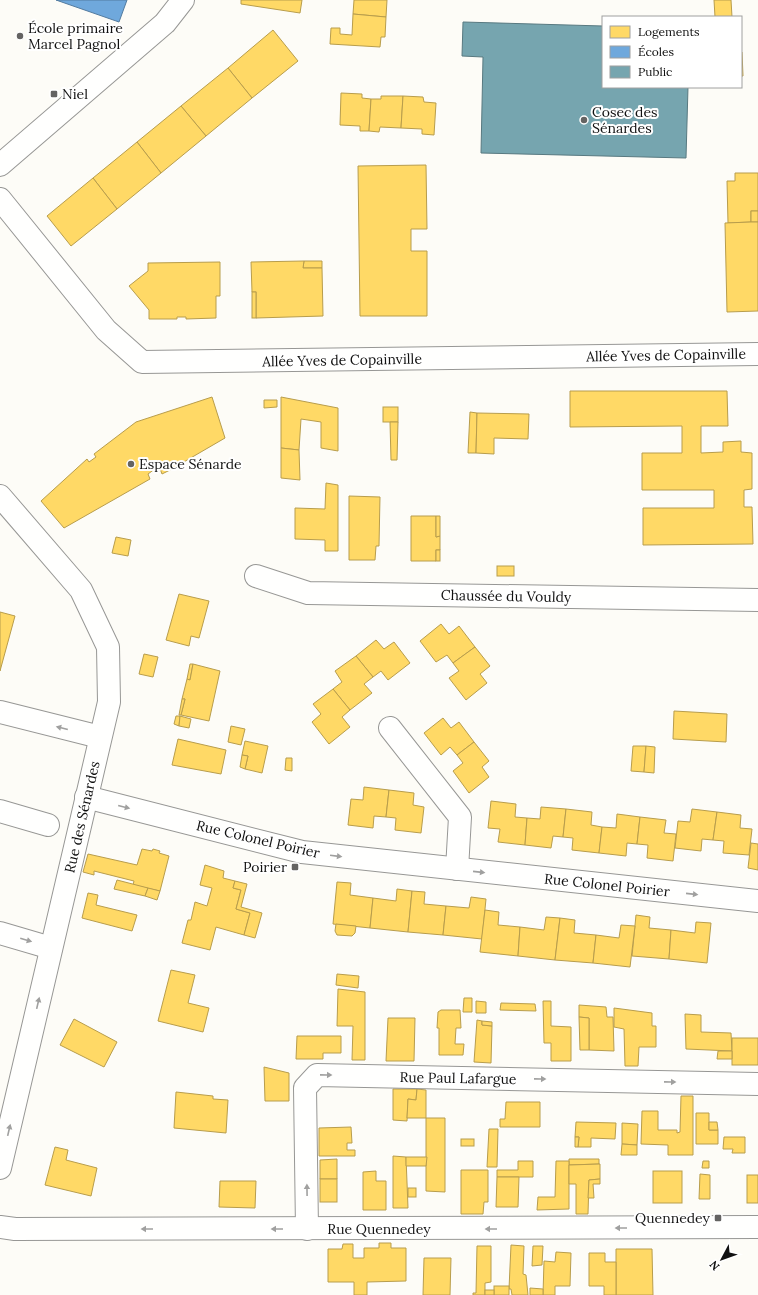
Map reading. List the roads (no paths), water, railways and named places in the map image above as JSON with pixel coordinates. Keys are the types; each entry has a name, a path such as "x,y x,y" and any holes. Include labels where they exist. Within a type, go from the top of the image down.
{"street":[{"path":"0,165 165,23 184,0"},
{"name":"Allée Yves de Copainville","path":"0,199 106,330 142,362 758,354"},
{"name":"Rue des Sénardes","path":"0,496 81,590 108,647 109,702 0,1168"},
{"name":"Chaussée du Vouldy","path":"256,576 308,593 758,600"},
{"path":"0,712 100,738"},
{"path":"390,728 460,817 457,870"},
{"name":"Rue Colonel Poirier","path":"86,797 302,852 457,870 758,901"},
{"path":"0,811 48,825"},
{"path":"0,933 51,948"},
{"name":"Rue Paul Lafargue","path":"307,1230 305,1088 317,1075 758,1084"},
{"name":"Rue Quennedey","path":"0,1227 15,1229 307,1230 758,1227"}],"place":[{"name":"École primaire Marcel Pagnol","path":"20,36"},
{"name":"Niel","path":"54,94"},
{"name":"Cosec des Sénardes","path":"584,120"},
{"name":"Espace Sénarde","path":"131,464"},
{"name":"Poirier","path":"295,867"},
{"name":"Quennedey","path":"718,1218"}]}
